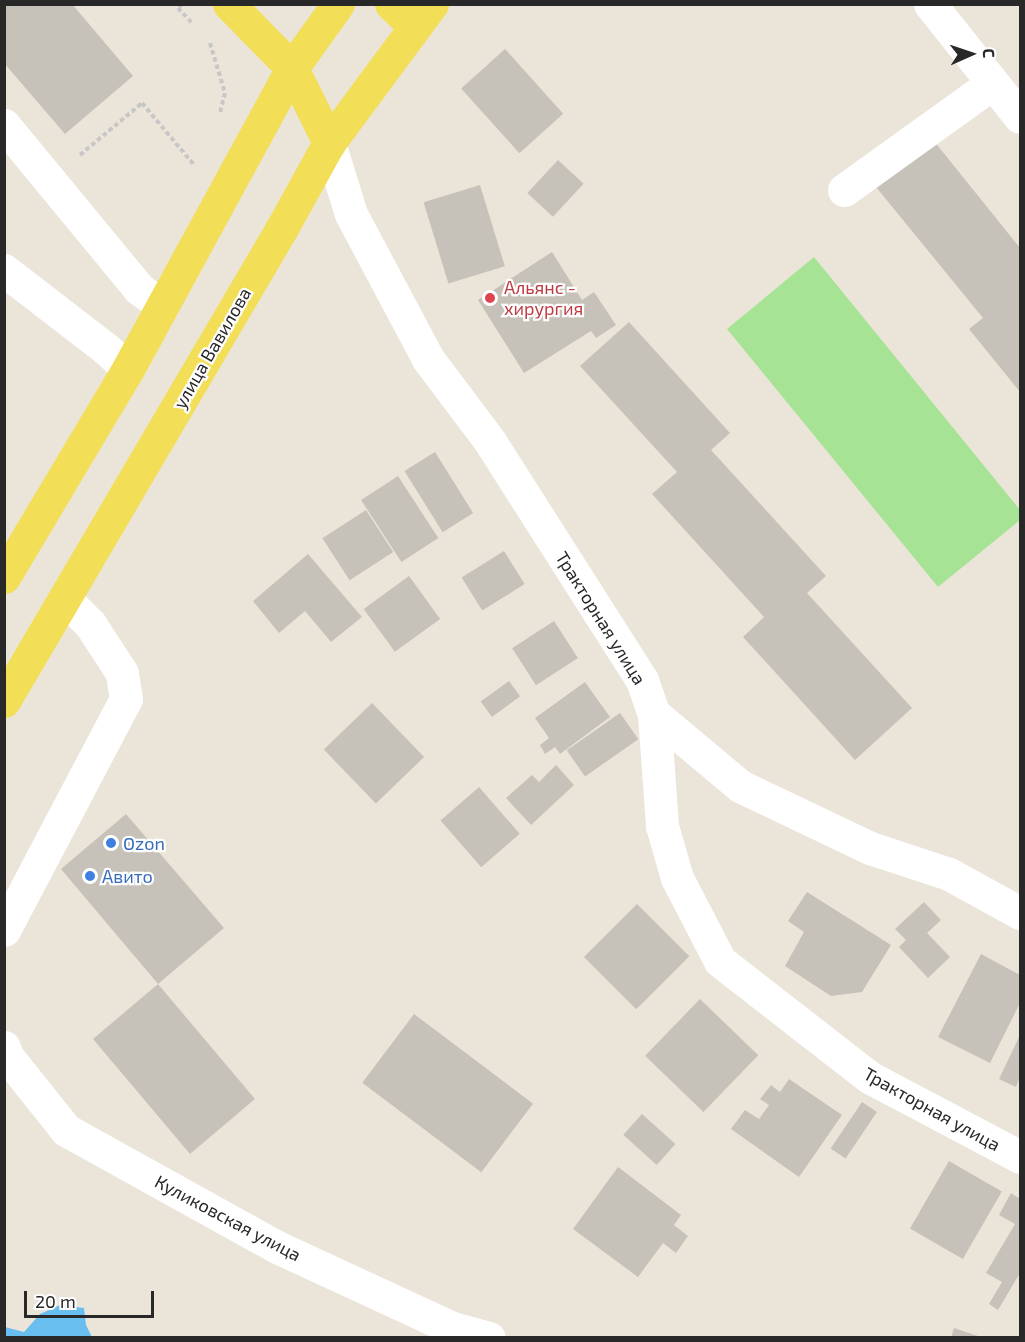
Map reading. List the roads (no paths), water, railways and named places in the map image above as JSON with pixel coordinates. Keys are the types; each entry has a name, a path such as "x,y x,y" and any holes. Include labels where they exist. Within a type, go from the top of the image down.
{"main road":[{"path":"229,4 292,68 329,143"},
{"path":"4,577 128,369 292,68 338,4"},
{"name":"улица Вавилова","path":"4,701 66,600 329,143 412,12"}],"street":[{"path":"930,4 1020,117"},
{"path":"844,190 993,83"},
{"path":"4,124 139,289 163,306"},
{"name":"Тракторная улица","path":"329,143 351,214 428,359 489,440 635,670 654,714 662,826 677,878 720,961 869,1077 1020,1157"},
{"path":"4,270 105,348 128,369"},
{"path":"4,930 126,699 122,673 90,624 66,600"},
{"path":"654,714 740,786 870,848 949,874 1020,913"},
{"name":"Куликовская улица","path":"4,1047 7,1056 66,1130 277,1247 452,1328 489,1338"}],"water":[{"path":"60,1305 84,1308 86,1325 92,1337 5,1337 5,1327 24,1332 40,1314"}],"place":[{"name":"Альянс - хирургия","path":"490,298"},
{"name":"Ozon","path":"111,843"},
{"name":"Авито","path":"90,876"}]}
